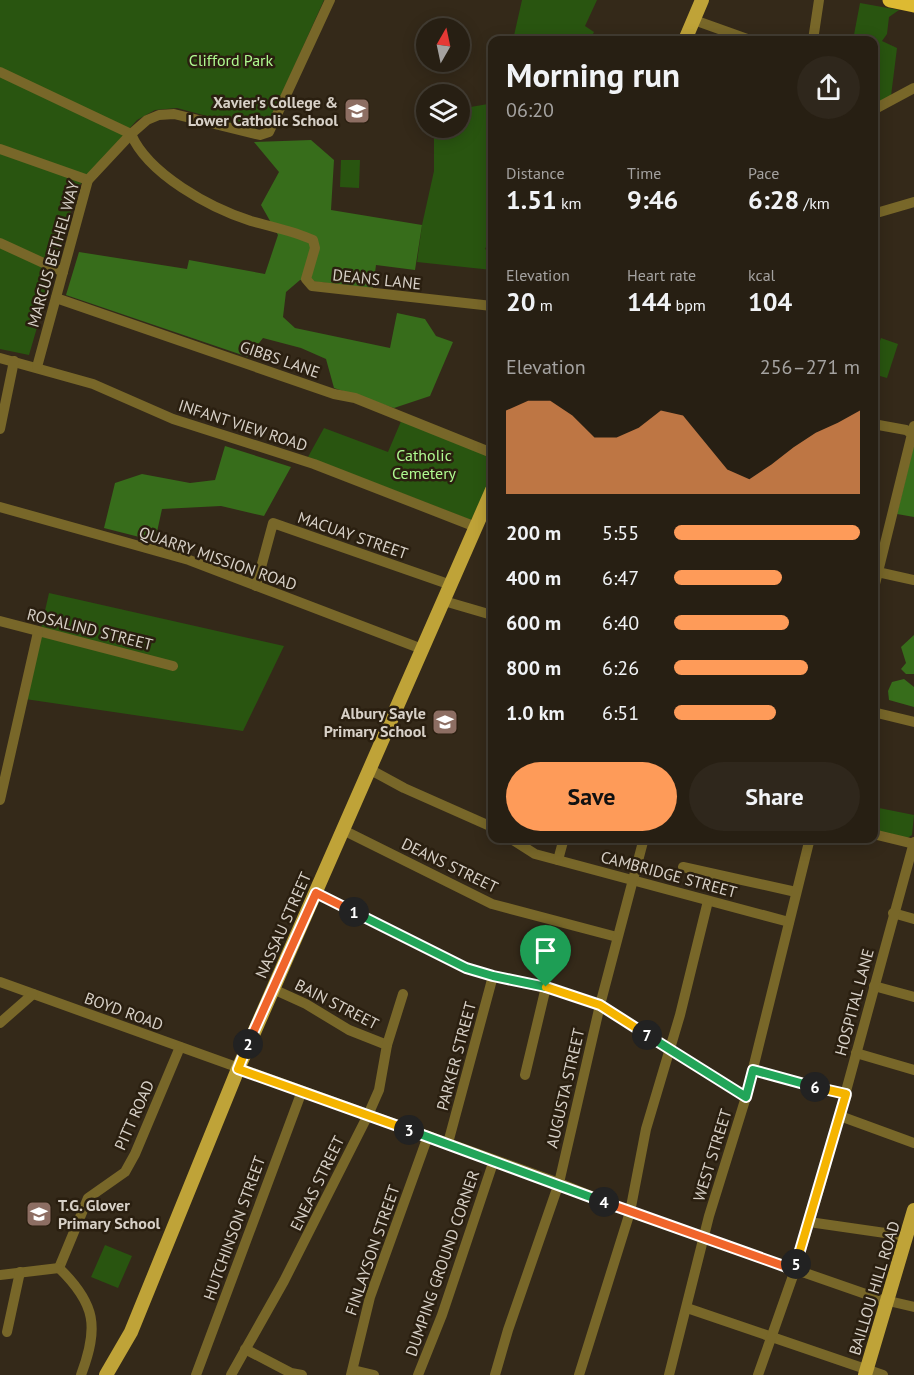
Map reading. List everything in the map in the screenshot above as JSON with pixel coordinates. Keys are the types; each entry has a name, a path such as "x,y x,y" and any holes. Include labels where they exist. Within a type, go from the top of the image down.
{"highway":[{"path":"890,0 914,5"}],"main road":[{"path":"687,36 702,0"},
{"name":"NASSAU STREET","path":"106,1375 131,1332 238,1069 488,499"},
{"name":"BAILLOU HILL ROAD","path":"866,1372 914,1210"}],"street":[{"name":"MARCUS BETHEL WAY","path":"37,367 88,180 131,134 147,120 159,115 174,114 260,135 269,132 330,0"},
{"path":"814,36 819,0"},
{"path":"694,20 739,36"},
{"path":"0,72 131,134"},
{"path":"878,107 914,88"},
{"name":"DEANS LANE","path":"131,134 137,149 148,161 190,191 249,220 313,240 315,248 306,279 312,286 488,306"},
{"path":"0,149 88,180"},
{"path":"878,213 914,202"},
{"path":"0,243 63,272"},
{"name":"GIBBS LANE","path":"56,298 334,394 354,398 488,451"},
{"name":"INFANT VIEW ROAD","path":"0,358 93,384 173,419 314,464 476,527"},
{"path":"0,429 14,361"},
{"path":"878,424 913,431 878,563"},
{"name":"QUARRY MISSION ROAD","path":"0,507 169,554 422,649"},
{"name":"MACUAY STREET","path":"256,586 273,523 451,585"},
{"path":"878,571 914,580"},
{"path":"444,601 488,614"},
{"name":"ROSALIND STREET","path":"0,621 173,666"},
{"path":"0,800 38,632"},
{"path":"878,713 914,722"},
{"path":"369,769 404,788 488,825"},
{"name":"DEANS STREET","path":"343,830 492,904 617,937"},
{"path":"878,835 914,843"},
{"name":"CAMBRIDGE STREET","path":"518,843 535,854 789,922"},
{"path":"558,860 563,843"},
{"name":"AUGUSTA STREET","path":"495,1375 508,1330 559,1183 600,1005 643,843"},
{"name":"WEST STREET","path":"670,1374 703,1238 746,1097 809,843"},
{"name":"HOSPITAL LANE","path":"758,1375 770,1335 795,1270 840,1116 893,913 914,843"},
{"path":"683,867 796,892"},
{"path":"316,893 466,968 546,987 600,1005 746,1097"},
{"path":"579,1375 630,1212 646,1129 670,1049 708,901"},
{"path":"893,913 914,919"},
{"name":"PARKER STREET","path":"448,1143 493,976"},
{"name":"BOYD ROAD","path":"0,982 559,1183 703,1238 795,1270 914,1307"},
{"path":"874,986 914,997"},
{"path":"525,1075 546,987"},
{"name":"BAIN STREET","path":"273,989 306,1004 349,1030 387,1045"},
{"path":"0,1023 33,994"},
{"name":"ENEAS STREET","path":"231,1375 290,1271 368,1115 379,1090 387,1045 404,994"},
{"name":"PITT ROAD","path":"59,1268 88,1198 124,1172 135,1154 180,1047"},
{"path":"856,1053 914,1070"},
{"path":"753,1070 846,1094"},
{"name":"HUTCHINSON STREET","path":"196,1375 302,1091"},
{"path":"840,1116 914,1143"},
{"name":"FINLAYSON STREET","path":"352,1373 367,1305 428,1136"},
{"name":"DUMPING GROUND CORNER","path":"418,1375 432,1341 494,1160"},
{"path":"809,1222 909,1233"},
{"path":"0,1275 59,1268 84,1295 89,1306 91,1350 81,1375"},
{"path":"7,1332 20,1272"},
{"path":"687,1308 770,1335 866,1372 883,1375"},
{"path":"245,1349 291,1373 302,1375"},
{"path":"352,1373 374,1375"}],"green space":[{"name":"Clifford Park","path":"0,0 324,0 272,116 255,129 177,108 155,110 137,120 78,187 29,355 0,349"},
{"path":"522,0 597,0 585,26 594,32 592,36 514,36"},
{"path":"860,3 899,10 889,17 887,34 882,41 897,48 891,96 878,103 878,36 854,36"},
{"path":"488,104 488,243 485,249 488,251 488,270 417,262 422,225 434,171 434,138 470,138 470,107"},
{"path":"311,140 334,160 331,210 422,225 415,270 376,265 373,288 300,280 286,292 283,317 295,328 390,348 397,313 425,319 436,336 453,342 430,396 394,408 334,388 326,359 301,348 263,338 248,357 66,295 79,252 187,269 189,260 265,274 278,235 261,205 279,172 254,142"},
{"path":"341,160 360,160 359,188 340,187"},
{"path":"881,338 898,344 887,378 878,375 878,347"},
{"name":"Catholic Cemetery","path":"402,419 488,455 488,485 471,520 308,457 324,428 388,452"},
{"path":"914,444 914,517 897,514"},
{"path":"225,446 291,467 264,516 221,506 162,509 155,541 104,528 115,483 142,474 190,483 215,480"},
{"path":"49,593 284,646 243,731 25,699"},
{"path":"914,635 914,674 906,674 901,669 906,663 901,647"},
{"path":"904,679 914,687 914,707 889,700 888,691 892,682"},
{"path":"879,808 914,815 912,835 906,839 878,832"},
{"path":"105,1245 132,1256 118,1288 91,1277"}],"place":[{"name":"Xavier's College & Lower Catholic School","path":"357,111"},
{"name":"Albury Sayle Primary School","path":"445,722"},
{"name":"T.G. Glover Primary School","path":"39,1214"}],"route":[{"path":"316,893 466,968 546,987 600,1005 746,1097 753,1070 846,1094 795,1270 238,1069 316,893"}]}
